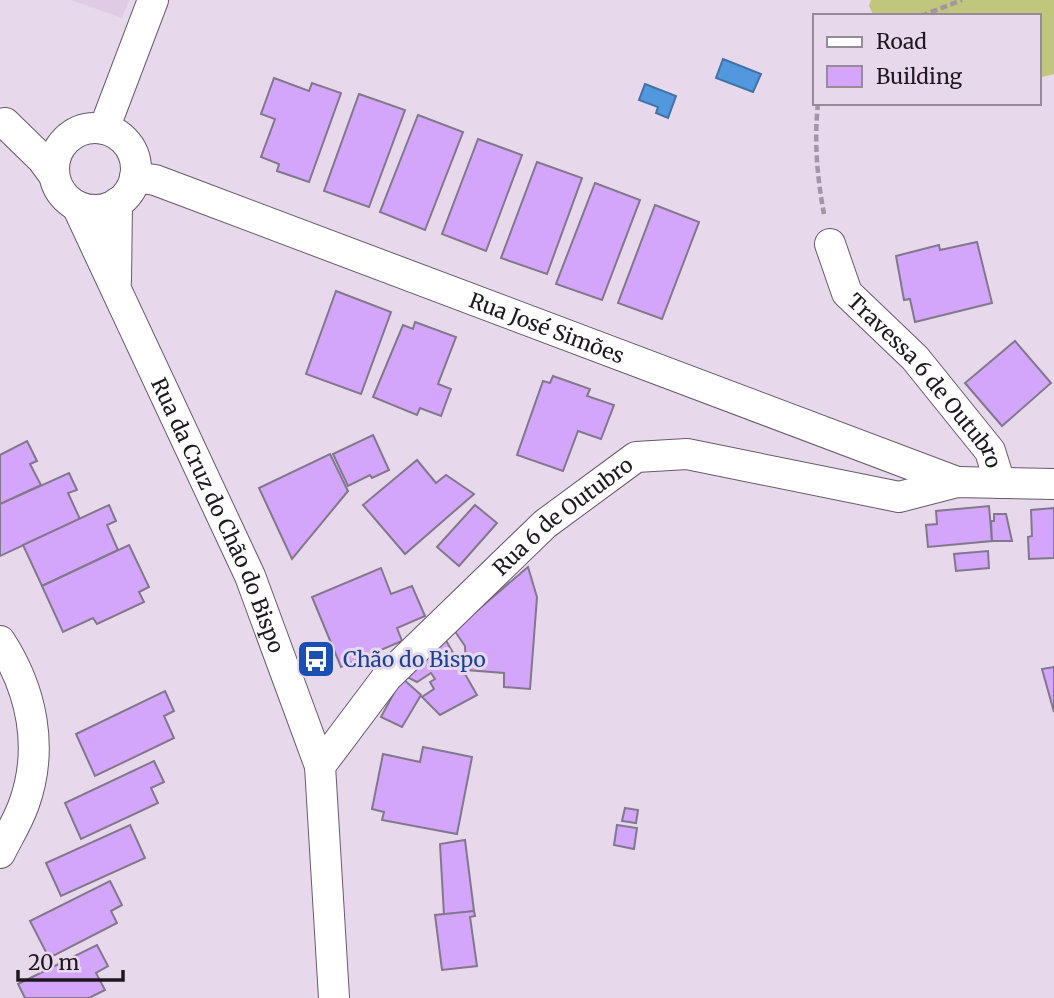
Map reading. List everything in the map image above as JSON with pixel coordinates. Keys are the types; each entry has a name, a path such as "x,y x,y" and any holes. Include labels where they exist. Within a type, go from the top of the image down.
{"street":[{"path":"104,129 153,0"},
{"path":"3,121 67,139"},
{"path":"3,121 42,159 66,199 91,210 105,209 129,192 135,177 134,156 122,138 104,129 84,129 67,139 56,155 53,174"},
{"name":"Rua José Simões","path":"135,177 155,180 957,482"},
{"name":"Rua da Cruz do Chão do Bispo","path":"116,285 117,203"},
{"name":"Rua da Cruz do Chão do Bispo","path":"77,206 250,576 320,766 334,998"},
{"name":"Travessa 6 de Outubro","path":"830,244 847,293 915,358 932,378 990,451 1000,483"},
{"name":"Rua 6 de Outubro","path":"320,766 387,677 545,524 636,457 687,454 899,497 957,482 1054,484"},
{"path":"0,641 15,664 34,730 34,760 24,805 0,853"}],"path":[{"path":"926,14 962,0"},
{"path":"818,105 815,133 819,187 830,244"}],"shaded area":[{"path":"71,0 129,0 122,18"}],"green space":[{"path":"871,0 1054,0 1054,74 1040,78 1040,14 873,14 869,6"}],"water":[{"path":"723,59 761,74 753,92 716,78"},
{"path":"645,84 676,96 668,118 656,113 658,107 639,100"}],"building":[{"path":"274,78 309,91 312,83 341,93 309,182 277,171 279,164 261,157 275,119 261,114"},
{"path":"359,94 405,110 369,207 324,191"},
{"path":"418,115 463,132 425,230 380,212"},
{"path":"478,139 522,155 486,251 442,234"},
{"path":"537,162 582,178 547,274 501,258"},
{"path":"595,183 640,200 602,300 556,284"},
{"path":"655,205 699,222 662,319 618,303"},
{"path":"977,242 992,303 915,322 910,299 904,300 896,256 939,245 940,250"},
{"path":"336,291 391,312 361,394 306,374"},
{"path":"415,322 456,337 438,384 451,389 441,416 420,408 417,415 373,397 403,325 413,329"},
{"path":"1015,341 1051,383 1002,426 965,383"},
{"path":"553,376 590,389 587,396 614,405 601,439 578,431 563,471 517,455 543,381 550,383"},
{"path":"373,435 389,470 372,478 370,475 348,486 333,454"},
{"path":"27,441 37,461 30,464 41,485 0,504 0,455"},
{"path":"330,454 348,491 292,559 259,488"},
{"path":"417,460 436,483 446,475 474,494 405,554 363,505"},
{"path":"69,473 77,490 68,493 80,519 0,556 0,504"},
{"path":"109,505 116,521 107,525 118,550 42,586 23,545"},
{"path":"475,505 497,523 459,566 437,547"},
{"path":"989,506 992,541 928,547 926,525 937,524 936,511"},
{"path":"1054,508 1054,558 1029,559 1031,510"},
{"path":"994,514 1006,514 1012,541 992,541 991,521 994,521"},
{"path":"129,545 149,587 139,592 144,602 97,624 93,618 63,632 42,586"},
{"path":"988,551 989,568 956,571 954,554"},
{"path":"528,567 537,597 530,689 504,687 504,673 466,670 465,646 454,630"},
{"path":"381,568 391,594 412,586 425,616 397,628 402,641 341,667 312,597"},
{"path":"444,637 477,695 440,715 422,697 434,689 430,682 435,679 431,673 417,682 405,676"},
{"path":"1054,667 1054,712 1042,669"},
{"path":"402,678 421,695 402,727 381,717"},
{"path":"165,691 174,711 164,716 174,738 95,776 76,734"},
{"path":"423,747 472,757 457,834 382,820 384,812 372,809 383,754 420,762"},
{"path":"154,761 164,782 151,788 158,803 81,839 65,803"},
{"path":"625,808 638,810 636,823 622,821"},
{"path":"130,825 145,858 61,896 46,863"},
{"path":"617,825 637,828 634,849 614,845"},
{"path":"465,840 474,911 444,915 440,844"},
{"path":"110,881 122,905 111,911 117,923 49,958 30,921"},
{"path":"474,911 475,916 470,917 477,966 442,970 435,915"},
{"path":"97,945 108,966 96,973 105,990 89,998 25,998 18,984"}],"place":[{"name":"Chão do Bispo","path":"316,659"}]}
